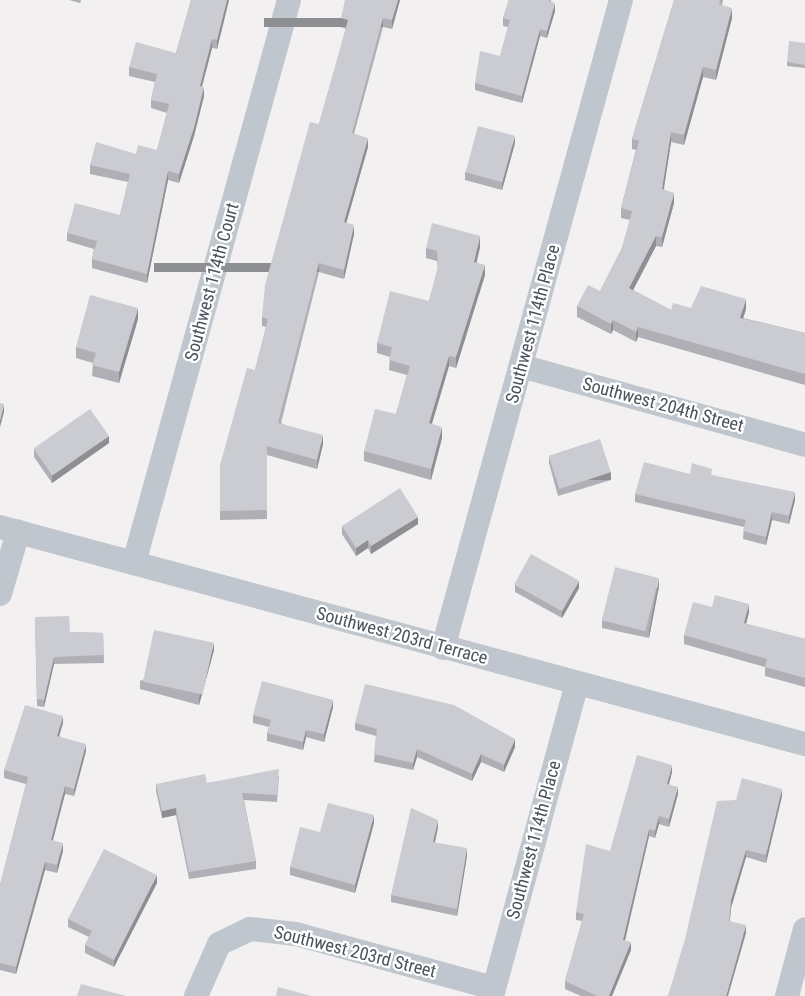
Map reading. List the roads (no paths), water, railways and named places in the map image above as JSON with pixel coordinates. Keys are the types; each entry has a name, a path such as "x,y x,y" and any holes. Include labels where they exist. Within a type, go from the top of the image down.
{"street":[{"name":"Southwest 114th Court","path":"134,563 289,0"},
{"name":"Southwest 114th Place","path":"443,648 621,0"},
{"name":"Southwest 204th Street","path":"521,366 805,445"},
{"name":"Southwest 203rd Terrace","path":"9,529 805,744"},
{"path":"0,594 9,529"},
{"name":"Southwest 114th Place","path":"493,992 577,683"},
{"path":"787,996 805,929"},
{"name":"Southwest 203rd Street","path":"196,996 219,944 238,932 275,930 493,992"}]}
